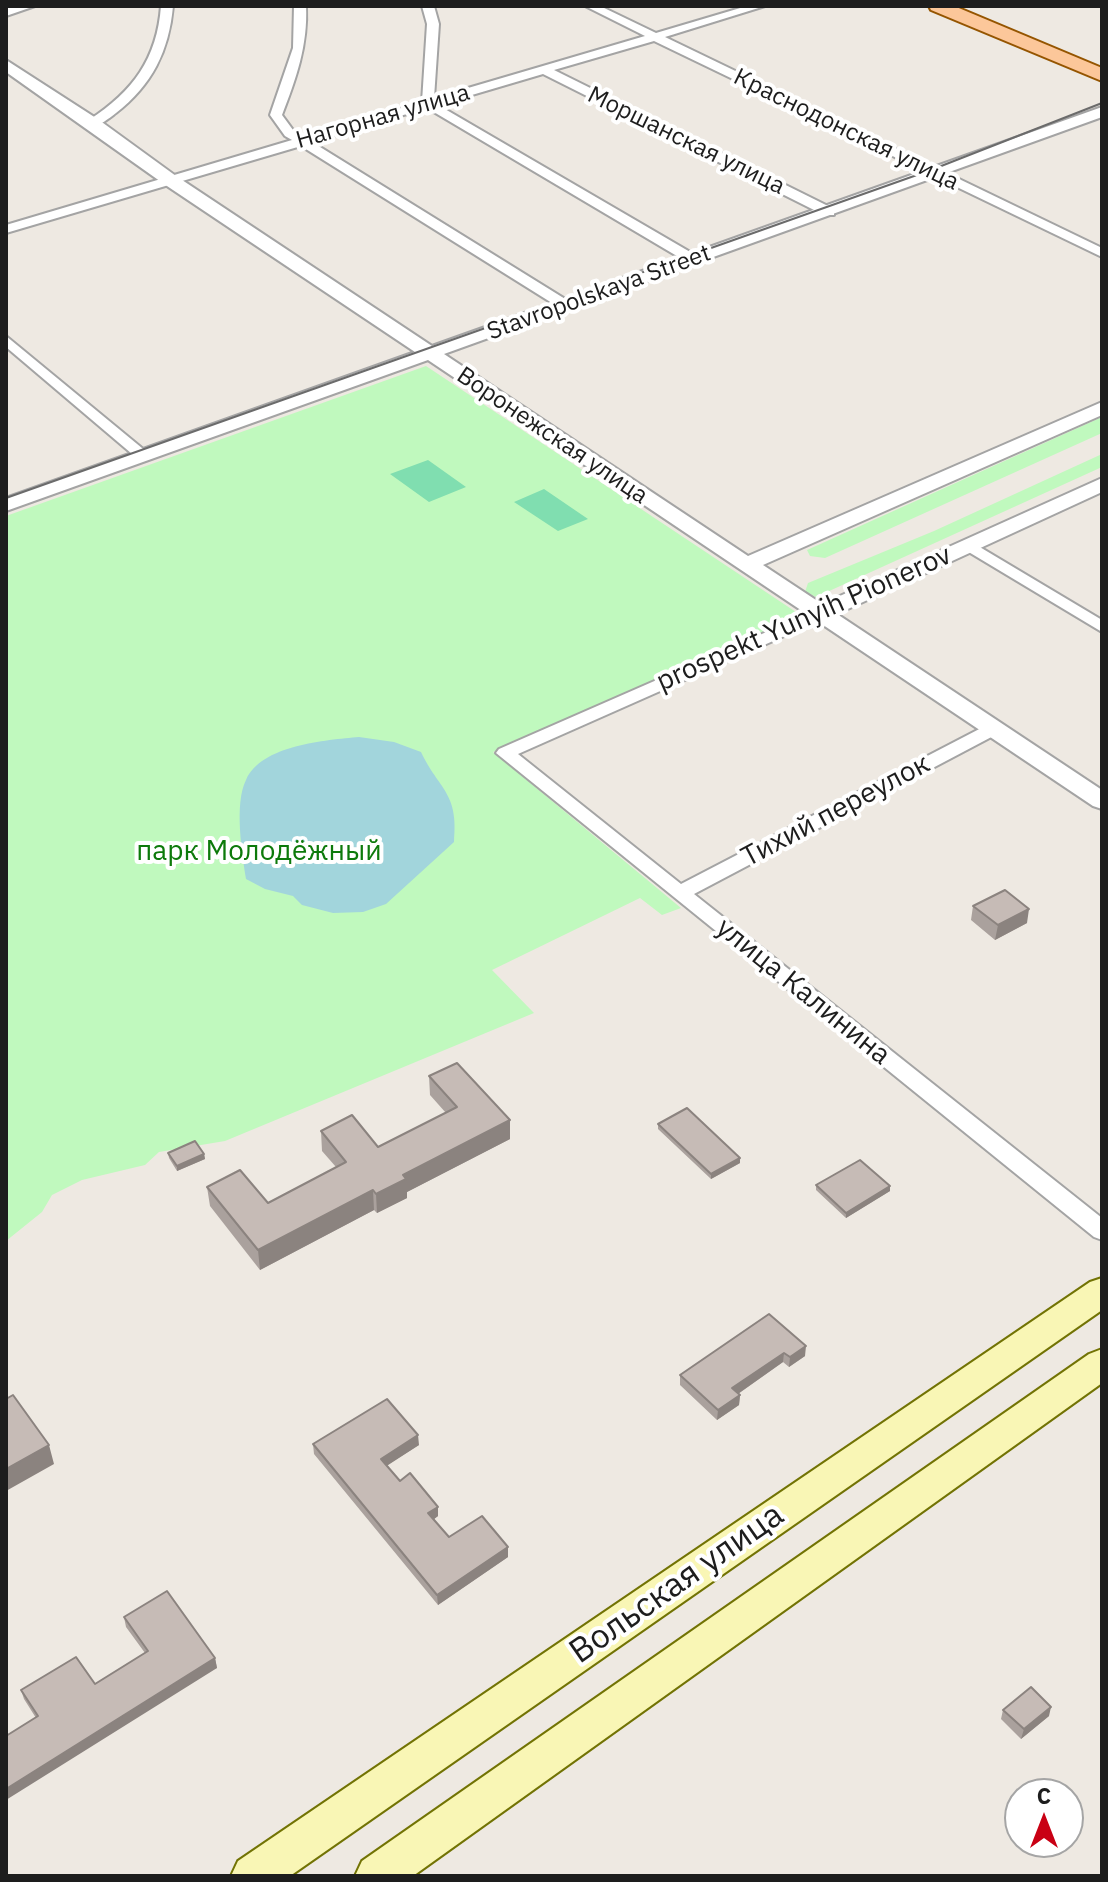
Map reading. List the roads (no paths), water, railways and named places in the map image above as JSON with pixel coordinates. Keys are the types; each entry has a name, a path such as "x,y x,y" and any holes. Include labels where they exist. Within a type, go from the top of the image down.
{"main road":[{"path":"938,6 1102,75"},
{"name":"Вольская улица","path":"253,1876 1102,1292"},
{"path":"377,1876 1102,1364"}],"street":[{"path":"6,12 28,6"},
{"path":"93,123 118,107 138,87 159,57 167,6"},
{"path":"300,6 303,29 301,48 276,115 289,133 565,305"},
{"path":"428,6 433,24 428,104 692,259"},
{"name":"Краснодонская улица","path":"591,6 1102,253"},
{"name":"Нагорная улица","path":"6,229 759,6"},
{"name":"Воронежская улица","path":"6,65 93,123 170,180 429,354 1102,801"},
{"name":"Моршанская улица","path":"544,70 829,212"},
{"name":"Stavropolskaya Street","path":"6,505 1102,112"},
{"path":"6,340 143,456"},
{"path":"745,565 1102,408"},
{"name":"prospekt Yunyih Pionerov","path":"505,753 1101,486"},
{"path":"968,545 1102,627"},
{"name":"Тихий переулок","path":"680,893 993,729"},
{"name":"улица Калинина","path":"505,753 1102,1231"}],"water":[{"path":"359,737 394,742 421,752 451,802 454,842 386,904 363,912 333,913 302,905 293,896 265,889 246,879 240,802 246,780 254,768 265,759 296,746"}],"tram line":[{"path":"6,498 931,170 1102,103"}],"park label":[{"name":"парк Молодёжный","path":"259,852"}]}
